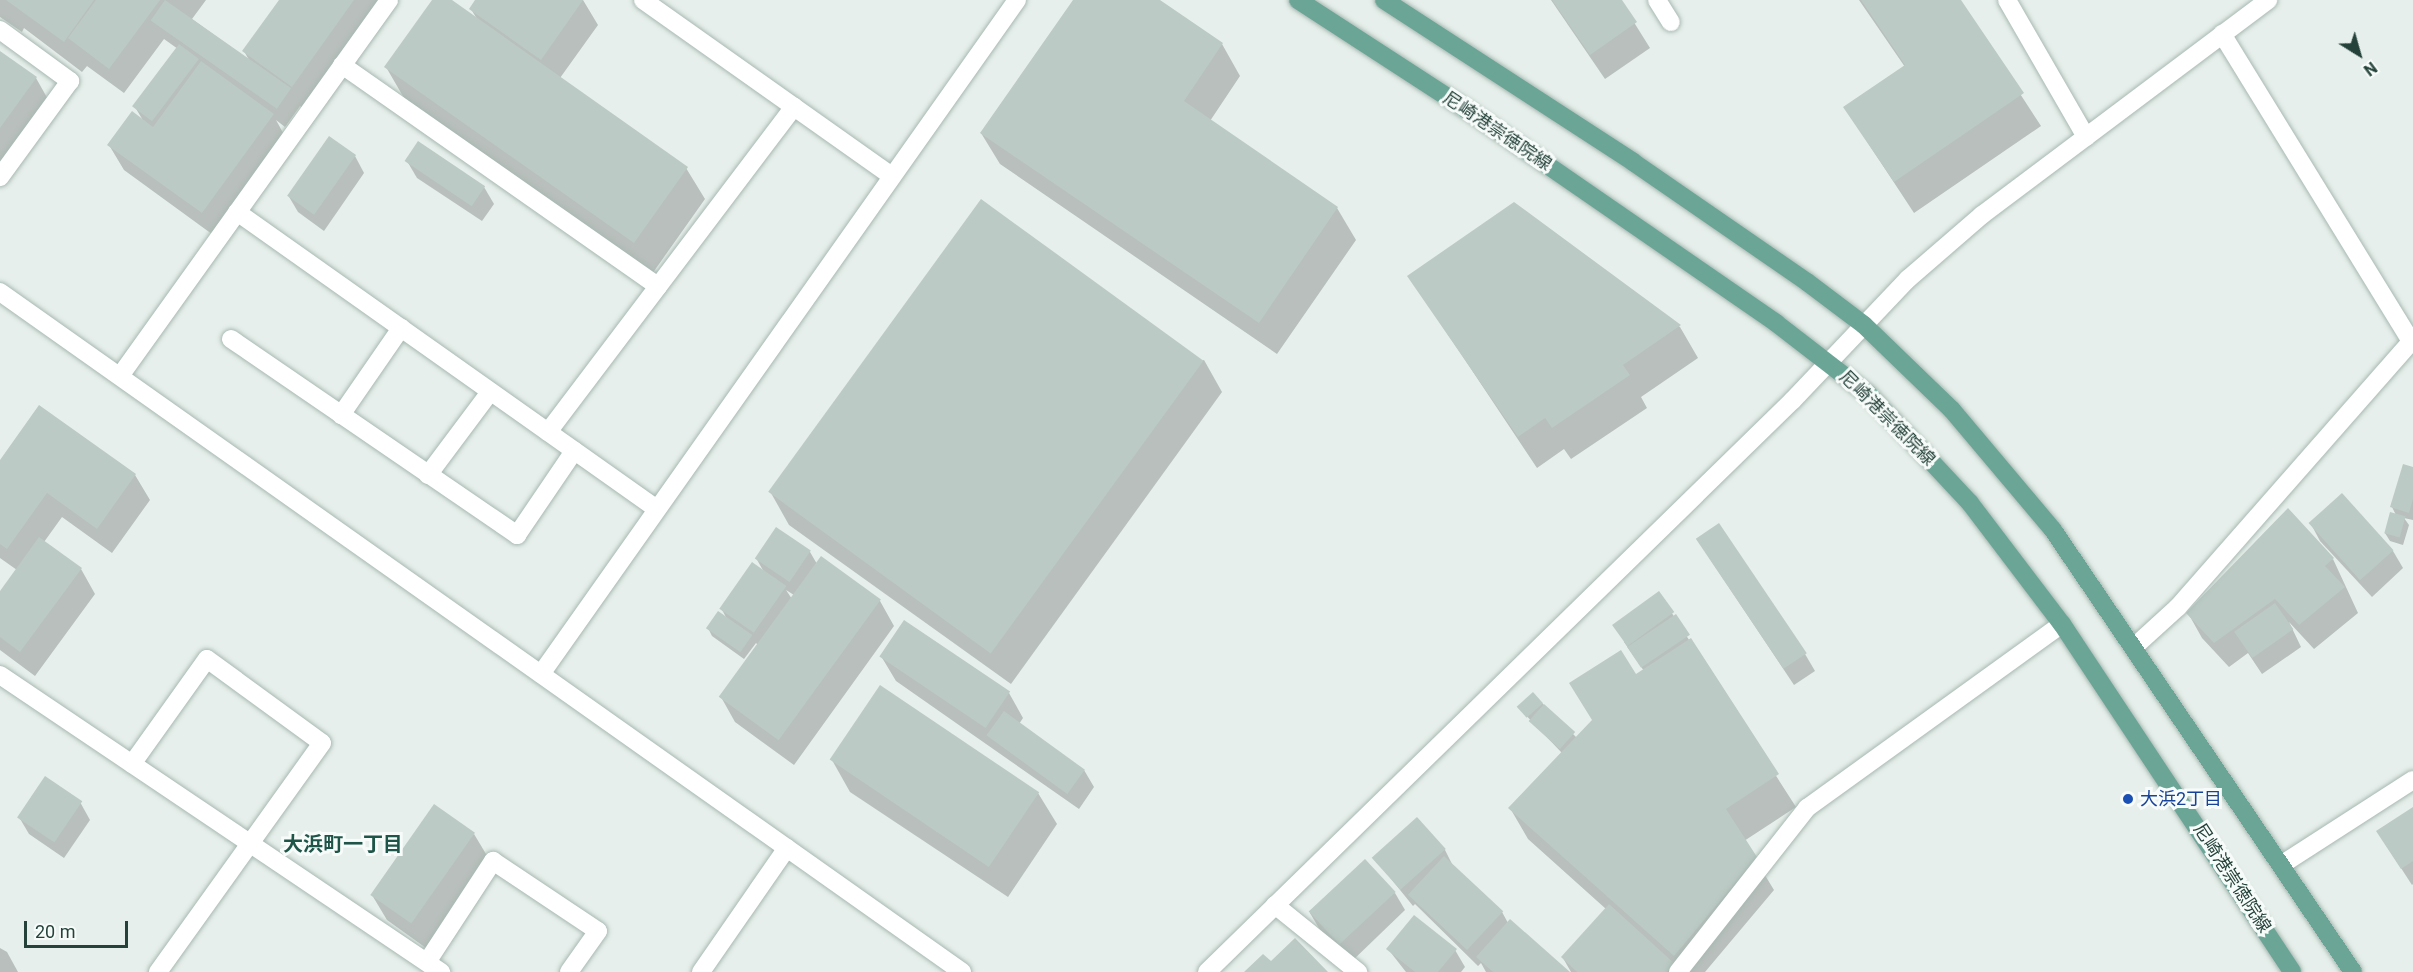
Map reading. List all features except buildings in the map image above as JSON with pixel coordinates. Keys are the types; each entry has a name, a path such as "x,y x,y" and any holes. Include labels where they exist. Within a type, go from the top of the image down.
{"main road":[{"name":"尼崎港崇徳院線","path":"1298,0 1467,109 1830,362 1868,394 1970,503 2062,624 2292,972"},
{"path":"1384,0 1642,168 1864,326 1990,452 2053,530 2353,972"}],"street":[{"path":"120,376 389,0"},
{"path":"644,0 892,176"},
{"path":"541,674 1017,0"},
{"path":"1657,0 1671,22"},
{"path":"2007,0 2086,137"},
{"path":"1207,972 1830,362 1908,279 1982,215 2268,0"},
{"path":"0,30 70,81 0,177"},
{"path":"2134,647 2178,607 2412,343 2222,34"},
{"path":"342,65 658,286"},
{"path":"548,432 794,107"},
{"path":"237,212 657,509"},
{"path":"0,292 962,972"},
{"path":"340,415 401,328"},
{"path":"231,339 517,536 574,451"},
{"path":"428,475 490,392"},
{"path":"1678,972 1807,808 2062,624"},
{"path":"132,764 207,659 322,743 158,972"},
{"path":"0,675 434,967 494,861 598,931 569,972"},
{"path":"2281,866 2413,780"},
{"path":"701,972 787,848"},
{"path":"1275,905 1358,972"}],"place":[{"name":"大浜2丁目","path":"2128,799"}],"district":[{"name":"大浜町一丁目","path":"343,844"}]}
